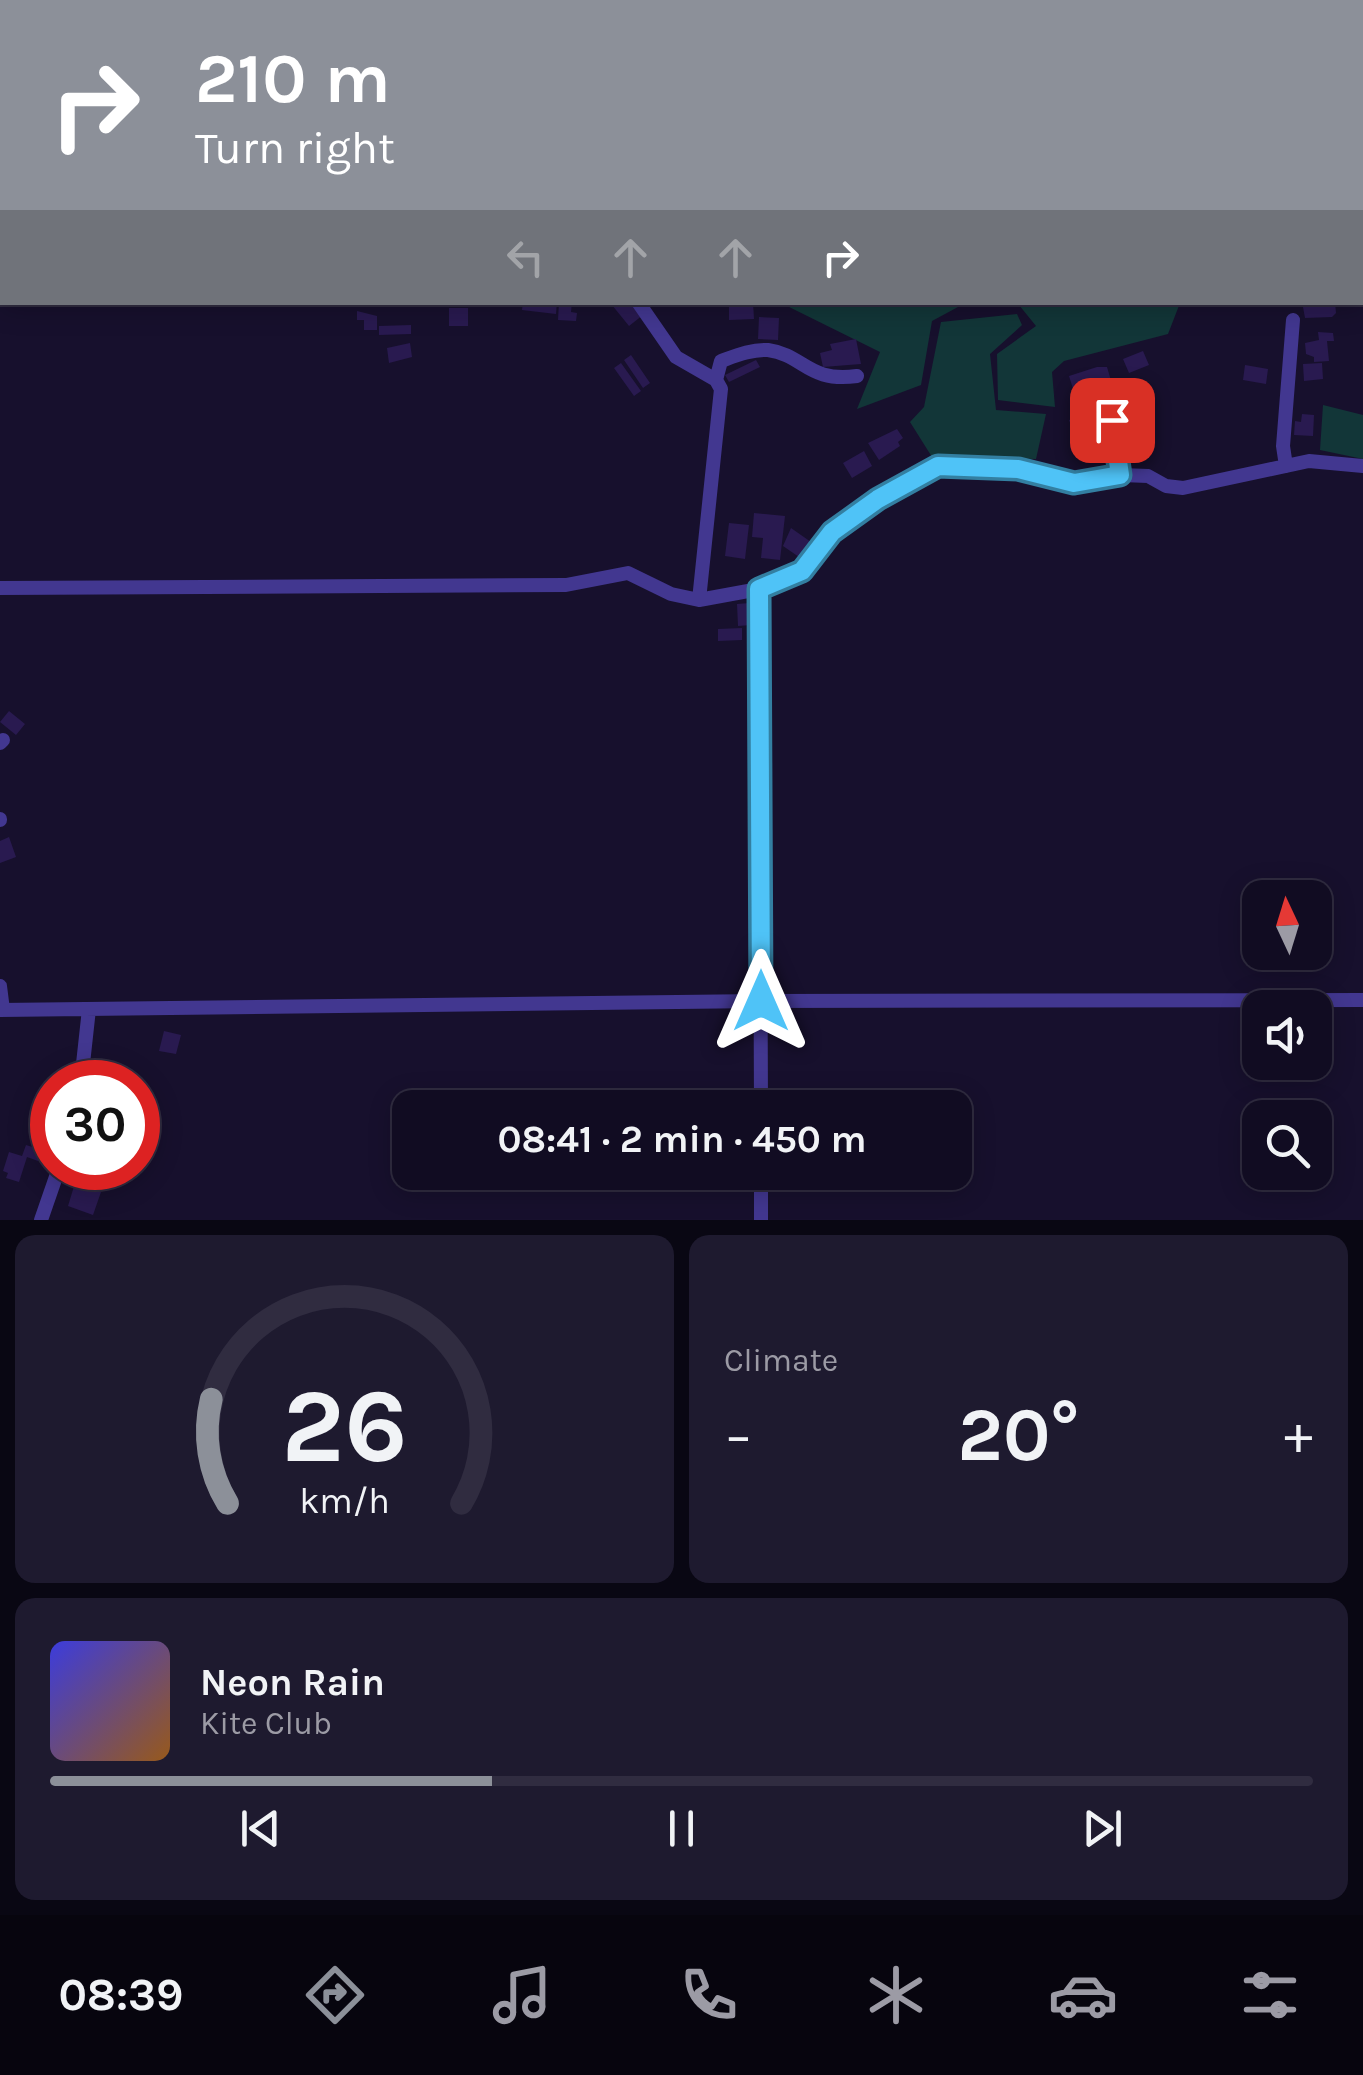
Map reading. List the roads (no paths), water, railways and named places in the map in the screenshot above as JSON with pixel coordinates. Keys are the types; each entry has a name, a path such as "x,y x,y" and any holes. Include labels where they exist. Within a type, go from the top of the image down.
{"street":[{"path":"640,305 676,357 716,380 721,389 698,600"},
{"path":"1286,466 1283,446 1293,320"},
{"path":"716,380 721,361 770,350 830,380 858,376"},
{"path":"1106,407 1120,475"},
{"path":"0,588 566,586 628,574 671,594 698,600 759,589 802,571 832,532 878,499 938,466 1018,469 1074,483 1120,475 1148,476 1166,486 1183,488 1309,461 1363,466"},
{"path":"759,589 761,1090"},
{"path":"0,986 2,1010 761,1001 1363,1000"},
{"path":"83,1060 89,1009"},
{"path":"41,1220 52,1190"},
{"path":"760,1220 761,1190"}]}
